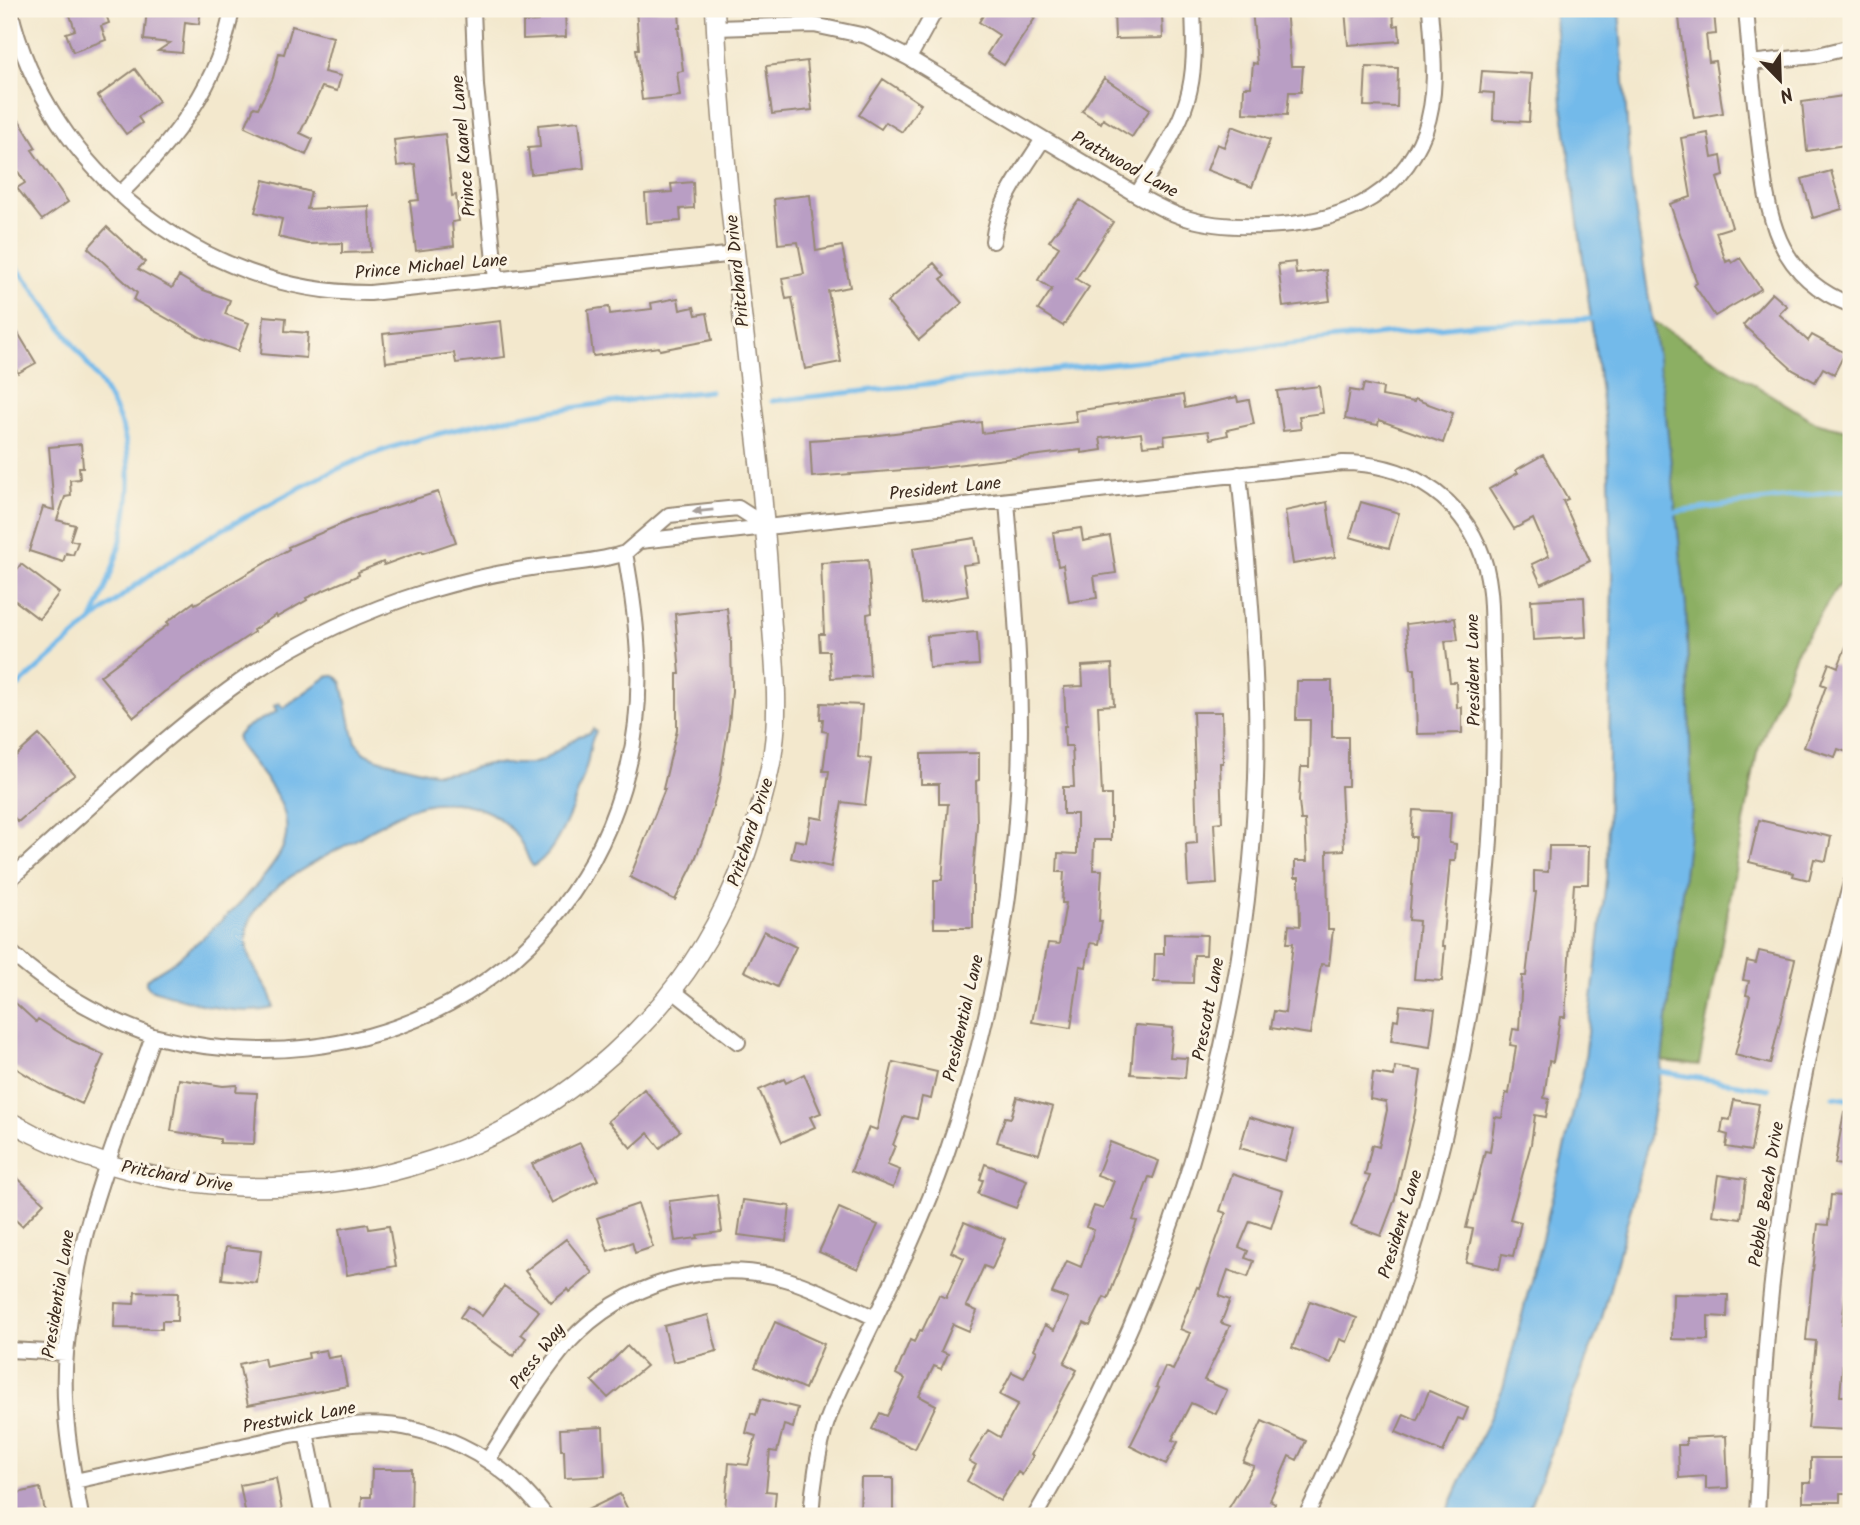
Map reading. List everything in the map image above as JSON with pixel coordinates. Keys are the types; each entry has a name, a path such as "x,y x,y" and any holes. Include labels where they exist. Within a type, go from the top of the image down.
{"street":[{"name":"Prince Michael Lane","path":"10,9 28,63 47,102 85,159 120,194 168,232 228,263 303,286 334,292 370,293 736,254"},
{"path":"120,194 164,149 192,112 222,52 232,9"},
{"name":"Prince Kaarel Lane","path":"473,9 476,86 496,280"},
{"name":"Pritchard Drive","path":"9,1121 61,1148 109,1164 188,1182 257,1188 347,1182 415,1166 507,1129 547,1105 605,1059 649,1017 690,966 733,888 744,860 768,779 775,733 766,526 724,157 715,9"},
{"path":"909,58 936,9"},
{"path":"1138,195 1187,100 1194,56 1193,9"},
{"name":"Prattwood Lane","path":"716,28 825,26 866,36 909,58 1138,195 1186,218 1239,227 1313,222 1363,204 1387,186 1402,170 1424,131 1433,102 1430,9"},
{"path":"1746,9 1766,195 1779,240 1790,261 1801,274 1826,293 1851,305"},
{"path":"1750,63 1814,56 1851,47"},
{"path":"993,241 994,228 1003,205 1042,139"},
{"name":"President Lane","path":"640,541 1359,463 1385,467 1410,476 1438,492 1472,533 1480,550 1490,588 1494,685 1490,825 1476,965 1459,1068 1433,1182 1392,1313 1342,1438 1306,1516"},
{"name":"Prescott Lane","path":"1035,1516 1087,1424 1141,1307 1182,1194 1226,1026 1244,917 1256,781 1255,653 1239,474"},
{"name":"Presidential Lane","path":"811,1516 816,1469 826,1424 907,1252 945,1157 979,1043 1006,907 1018,788 1020,709 1007,501"},
{"path":"9,880 195,717 252,674 304,643 370,612 466,580 531,568 605,559 625,552 669,515 738,508 766,526"},
{"path":"9,951 41,978 84,1005 130,1028 199,1046 263,1051 301,1050 353,1042 435,1012 486,980 527,945 564,903 587,868 612,819 628,767 637,713 639,662 635,607 625,552"},
{"name":"Pebble Beach Drive","path":"1756,1516 1763,1398 1779,1224 1819,1007 1851,883"},
{"path":"672,990 738,1042"},
{"name":"Presidential Lane","path":"81,1516 66,1424 66,1353 75,1287 86,1233 153,1036"},
{"name":"Press Way","path":"488,1460 542,1377 570,1341 617,1303 654,1286 693,1275 749,1272 769,1275 806,1287 875,1318"},
{"path":"9,1350 66,1353"},
{"name":"Prestwick Lane","path":"75,1481 306,1432 353,1425 401,1427 447,1439 488,1460 514,1480 546,1516"},
{"path":"306,1432 323,1516"}],"green space":[{"path":"1652,321 1815,422 1851,431 1851,566 1797,651 1757,753 1699,1065 1662,1061 1692,807 1686,607 1664,398"}],"water":[{"path":"1554,9 1619,9 1631,181 1664,398 1686,607 1692,807 1662,1061 1648,1143 1601,1322 1526,1516 1445,1516 1503,1388 1545,1227 1584,1067 1607,871 1612,575 1608,445 1562,103"},
{"path":"328,676 336,676 342,683 356,742 364,753 434,773 452,773 488,764 530,764 542,761 593,729 596,732 583,776 559,835 542,859 533,866 511,830 488,812 452,803 430,804 405,811 280,884 256,909 249,923 247,949 273,1008 258,1011 227,1009 150,989 146,980 177,959 236,907 265,876 284,843 286,824 282,806 239,744 237,737 250,725 277,711 274,706 279,703 283,708"}],"building":[{"path":"68,9 104,9 109,23 101,26 106,40 73,52 66,33 75,30"},
{"path":"147,9 201,9 199,24 185,22 182,53 158,51 170,43 144,40"},
{"path":"537,9 565,9 566,37 523,39 523,22 538,21"},
{"path":"636,9 679,10 678,28 683,71 677,72 680,96 642,100 636,49 639,49"},
{"path":"987,9 1021,9 1035,18 1004,65 987,54 999,35 979,22"},
{"path":"1114,9 1152,9 1152,15 1162,15 1163,38 1115,39"},
{"path":"1252,9 1286,9 1291,66 1303,66 1301,92 1289,92 1287,115 1243,113 1244,87 1251,87 1253,63 1257,64"},
{"path":"1345,9 1393,9 1394,26 1399,25 1400,41 1348,45"},
{"path":"1678,9 1714,12 1716,34 1706,35 1709,62 1715,61 1723,113 1694,118"},
{"path":"292,26 333,37 324,72 341,76 337,91 322,87 300,133 313,139 306,155 245,127 254,107 258,108 273,78 279,53 284,54"},
{"path":"807,61 812,110 772,114 766,66"},
{"path":"1366,67 1398,68 1397,107 1364,106"},
{"path":"135,69 159,101 138,117 142,123 126,134 98,96"},
{"path":"1482,71 1532,74 1529,122 1493,120 1494,93 1480,92"},
{"path":"1104,78 1150,109 1132,137 1103,119 1101,123 1082,111"},
{"path":"883,79 921,104 902,132 886,122 881,129 859,115"},
{"path":"1850,95 1851,144 1807,151 1802,102"},
{"path":"19,120 36,148 32,150 68,202 42,220 17,188 25,183 9,157 9,127"},
{"path":"579,121 584,168 531,174 528,148 540,147 538,125"},
{"path":"1232,126 1270,140 1252,187 1207,170 1217,144 1224,147"},
{"path":"1708,133 1712,158 1721,156 1724,176 1717,178 1732,227 1716,232 1726,262 1730,260 1732,263 1740,258 1761,289 1715,316 1694,285 1697,283 1670,204 1691,197 1681,138"},
{"path":"445,134 452,196 456,195 459,221 452,222 454,246 416,251 410,201 419,200 415,164 397,166 394,140"},
{"path":"1831,171 1842,209 1813,218 1802,179"},
{"path":"264,180 311,192 307,209 369,206 371,252 342,253 342,243 308,244 278,237 282,219 255,212"},
{"path":"693,182 694,208 680,209 681,221 647,223 645,194 672,192 671,184"},
{"path":"810,195 816,251 842,246 850,287 828,291 841,362 805,369 792,298 786,299 782,278 804,274 798,242 778,244 774,199"},
{"path":"1080,200 1113,222 1076,279 1089,287 1063,326 1038,310 1052,289 1038,280 1059,247 1049,241"},
{"path":"107,227 145,262 138,269 172,288 179,276 201,289 230,300 225,314 249,323 238,351 202,338 134,300 137,293 88,248"},
{"path":"1295,262 1296,274 1326,270 1330,301 1283,307 1278,264"},
{"path":"934,263 945,276 941,279 962,303 919,340 887,302"},
{"path":"1772,293 1787,306 1779,314 1808,341 1812,335 1845,353 1834,374 1823,368 1815,382 1793,370 1743,325"},
{"path":"678,298 680,310 694,307 696,315 707,313 712,340 660,350 659,347 593,356 588,310 609,307 610,314 652,309 651,303"},
{"path":"264,316 286,318 285,331 308,333 306,358 261,354"},
{"path":"9,318 36,363 18,373 9,357"},
{"path":"501,321 505,357 456,363 454,353 386,362 383,334"},
{"path":"1364,384 1383,388 1382,396 1414,402 1415,399 1453,413 1443,443 1379,420 1378,425 1345,419 1350,390 1362,392"},
{"path":"1319,386 1323,413 1299,416 1301,429 1283,431 1277,391"},
{"path":"1183,395 1185,408 1237,397 1238,402 1249,400 1254,424 1227,430 1228,435 1210,439 1208,431 1164,436 1165,444 1143,446 1141,433 1100,438 1102,450 1081,453 1081,450 930,468 812,477 810,440 871,436 981,422 982,433 1077,422 1075,411"},
{"path":"81,444 83,467 79,467 80,479 70,480 71,496 65,497 57,520 75,525 70,540 78,542 73,555 66,553 63,562 29,551 43,507 54,510 49,447"},
{"path":"1543,455 1568,499 1563,501 1590,561 1541,584 1532,564 1549,556 1533,519 1514,529 1489,489"},
{"path":"438,492 456,542 384,565 383,562 306,598 307,600 253,630 254,632 164,692 134,717 100,676 194,602 195,604 289,549 288,547 358,517"},
{"path":"1327,502 1335,557 1293,564 1285,511"},
{"path":"1361,502 1399,513 1389,548 1350,537"},
{"path":"1081,528 1083,541 1110,536 1116,573 1094,576 1097,598 1069,602 1063,565 1058,566 1053,532"},
{"path":"975,538 979,563 963,565 968,596 921,604 913,548"},
{"path":"868,560 872,613 867,614 870,676 831,678 829,651 820,651 819,634 824,634 821,563"},
{"path":"21,564 59,593 39,619 9,596 9,581"},
{"path":"1584,597 1586,637 1533,640 1531,600"},
{"path":"727,608 732,691 720,781 706,831 675,900 630,877 665,789 677,730 677,674 680,674 675,614"},
{"path":"1455,618 1458,640 1445,641 1450,682 1456,682 1457,708 1462,707 1462,733 1417,734 1415,669 1411,669 1406,624"},
{"path":"977,632 979,665 929,668 927,636"},
{"path":"1850,636 1851,741 1847,752 1838,749 1835,757 1804,747 1826,686 1821,684 1829,663 1838,667"},
{"path":"1112,664 1114,705 1098,706 1102,795 1111,795 1111,840 1094,840 1093,870 1102,870 1099,921 1102,921 1098,944 1090,943 1086,967 1080,966 1071,1028 1032,1022 1048,943 1059,944 1066,903 1062,903 1064,872 1057,872 1058,853 1077,854 1077,814 1063,814 1063,787 1074,787 1072,746 1065,746 1064,687 1083,686 1082,666"},
{"path":"1297,681 1332,681 1332,737 1348,737 1348,786 1341,786 1344,850 1327,851 1328,929 1333,929 1329,965 1321,964 1310,1034 1271,1028 1274,1011 1285,1013 1293,943 1287,943 1289,925 1300,926 1299,877 1295,877 1295,861 1307,861 1305,820 1301,820 1299,801 1301,767 1309,767 1310,720 1296,720"},
{"path":"821,703 862,705 858,757 871,759 865,805 842,802 831,867 791,858 795,840 806,842 811,817 823,819 829,771 823,771 828,732 822,731"},
{"path":"1193,712 1222,712 1222,822 1214,823 1217,884 1188,886 1186,844 1197,843"},
{"path":"39,735 75,775 18,822 9,812 9,762"},
{"path":"979,753 973,928 934,928 934,880 942,880 948,804 939,804 939,784 921,784 921,754"},
{"path":"1413,810 1451,812 1449,843 1456,844 1455,861 1450,861 1442,946 1445,946 1442,981 1414,979 1419,921 1409,920 1416,837 1411,837"},
{"path":"1759,820 1831,837 1826,861 1814,859 1809,880 1793,876 1794,873 1749,862"},
{"path":"1549,846 1589,846 1588,884 1574,884 1565,1017 1560,1017 1553,1062 1549,1061 1544,1098 1549,1099 1546,1117 1535,1115 1531,1144 1510,1219 1521,1222 1513,1256 1502,1254 1499,1269 1466,1262 1473,1229 1466,1228 1485,1151 1490,1152 1495,1117 1502,1118 1506,1093 1509,1094 1516,1046 1510,1045 1513,1029 1519,1030 1522,976 1526,976 1536,892 1534,871 1548,872"},
{"path":"764,931 796,947 777,987 744,971"},
{"path":"1164,934 1207,935 1206,955 1194,955 1193,983 1154,982 1155,954 1164,954"},
{"path":"1759,951 1795,959 1770,1064 1735,1055 1750,996 1746,995 1749,981 1743,980 1747,961 1756,963"},
{"path":"9,997 36,1022 38,1019 73,1041 104,1055 82,1104 48,1088 9,1064"},
{"path":"1400,1005 1435,1009 1430,1047 1391,1041 1394,1019 1398,1020"},
{"path":"1135,1025 1173,1028 1170,1057 1187,1058 1185,1078 1131,1074"},
{"path":"893,1062 937,1072 931,1099 922,1097 917,1119 904,1116 893,1145 895,1146 887,1165 900,1170 893,1188 851,1171 869,1127 877,1130"},
{"path":"1395,1067 1421,1071 1415,1113 1395,1199 1381,1236 1351,1225 1370,1176 1365,1175 1372,1145 1379,1147 1387,1110 1386,1102 1370,1099 1373,1073 1394,1076"},
{"path":"804,1074 821,1113 810,1117 815,1127 782,1142 759,1090 784,1079 786,1083"},
{"path":"179,1079 223,1086 237,1085 236,1092 257,1093 254,1144 220,1143 220,1139 171,1131"},
{"path":"644,1089 680,1131 660,1148 648,1133 631,1148 608,1121"},
{"path":"1017,1097 1053,1107 1039,1154 997,1142 1005,1117 1011,1118"},
{"path":"1734,1100 1759,1104 1751,1151 1726,1147 1728,1135 1721,1133 1723,1119 1730,1120"},
{"path":"1844,1112 1851,1113 1851,1166 1835,1164"},
{"path":"1249,1117 1294,1130 1285,1161 1240,1148"},
{"path":"1110,1142 1159,1161 1153,1178 1149,1177 1133,1220 1137,1221 1108,1299 1104,1297 1090,1326 1084,1323 1064,1363 1077,1370 1022,1475 1018,1472 1000,1501 967,1481 976,1465 969,1461 988,1430 1000,1437 1018,1404 1000,1395 1012,1372 1024,1378 1037,1351 1034,1349 1045,1325 1054,1330 1068,1299 1052,1293 1067,1261 1081,1267 1094,1230 1086,1227 1094,1206 1103,1209 1114,1181 1097,1175"},
{"path":"580,1143 598,1180 552,1203 532,1164"},
{"path":"985,1164 1027,1180 1016,1208 978,1194"},
{"path":"9,1170 44,1203 22,1226 9,1214"},
{"path":"1232,1174 1283,1191 1271,1228 1250,1221 1239,1247 1248,1251 1245,1258 1254,1261 1248,1277 1228,1270 1219,1296 1230,1300 1221,1323 1230,1326 1204,1380 1227,1390 1216,1414 1191,1403 1172,1440 1178,1442 1166,1464 1130,1446 1159,1388 1156,1387 1165,1367 1173,1370 1190,1333 1180,1329 1197,1287 1199,1288 1226,1213 1220,1211"},
{"path":"1718,1175 1746,1179 1741,1219 1712,1215"},
{"path":"717,1195 722,1232 675,1241 669,1201"},
{"path":"1831,1195 1851,1197 1851,1249 1842,1324 1846,1324 1840,1396 1851,1396 1851,1430 1808,1428 1816,1341 1806,1340 1809,1309 1818,1224 1828,1225"},
{"path":"743,1200 790,1206 786,1241 738,1235"},
{"path":"638,1204 653,1247 635,1253 632,1242 608,1251 597,1218"},
{"path":"839,1208 878,1225 858,1269 819,1252"},
{"path":"964,1222 1005,1239 992,1269 984,1266 966,1306 977,1311 969,1331 953,1324 941,1351 948,1354 941,1369 934,1366 919,1396 936,1405 915,1449 872,1429 880,1413 887,1416 905,1379 896,1374 910,1340 914,1342 920,1330 922,1331 939,1295 946,1298 964,1258 951,1252"},
{"path":"368,1224 369,1229 389,1226 396,1266 347,1275 339,1229"},
{"path":"566,1239 593,1273 551,1303 525,1271"},
{"path":"226,1247 261,1251 257,1283 222,1279"},
{"path":"504,1286 539,1311 521,1334 526,1338 513,1356 460,1317 468,1306 482,1316"},
{"path":"135,1292 178,1293 177,1321 162,1321 162,1329 114,1328 115,1303 134,1304"},
{"path":"1673,1294 1728,1295 1727,1317 1708,1316 1708,1340 1672,1339"},
{"path":"1310,1301 1357,1318 1347,1342 1340,1339 1331,1363 1292,1348"},
{"path":"708,1315 717,1351 673,1362 664,1326"},
{"path":"775,1322 824,1344 805,1389 755,1367"},
{"path":"627,1346 646,1366 608,1398 592,1381"},
{"path":"326,1350 328,1358 341,1356 347,1386 248,1405 239,1364 264,1358 266,1367 309,1358 308,1353"},
{"path":"1429,1391 1468,1408 1463,1420 1458,1418 1443,1452 1396,1432 1404,1414 1417,1420"},
{"path":"761,1399 798,1408 793,1428 784,1425 777,1452 770,1451 766,1491 776,1492 774,1514 725,1510 729,1463 748,1465 756,1436 746,1433 751,1413 756,1415"},
{"path":"1262,1421 1306,1441 1297,1460 1289,1456 1270,1500 1275,1503 1267,1516 1224,1516 1254,1466 1243,1462"},
{"path":"603,1427 605,1476 565,1478 560,1429"},
{"path":"1726,1436 1728,1488 1706,1489 1706,1476 1679,1478 1678,1445 1686,1445 1686,1438"},
{"path":"1811,1458 1851,1458 1851,1493 1840,1493 1840,1502 1803,1502 1803,1483 1811,1483"},
{"path":"372,1469 412,1469 411,1516 361,1516 362,1497 371,1497"},
{"path":"276,1478 283,1516 246,1516 240,1485"},
{"path":"861,1478 893,1478 893,1516 860,1516"},
{"path":"40,1488 46,1516 9,1516 9,1495"},
{"path":"620,1494 631,1516 575,1516"}],"waterway":[{"path":"9,258 94,374 113,405 122,427 129,476 128,501 111,574 92,620"},
{"path":"772,401 1474,324 1591,319"},
{"path":"9,694 92,621 155,571 227,527 343,467 393,447 471,426 550,411 710,391"},
{"path":"1676,512 1851,489"},
{"path":"1661,1072 1769,1089"},
{"path":"1834,1097 1851,1100"}]}
